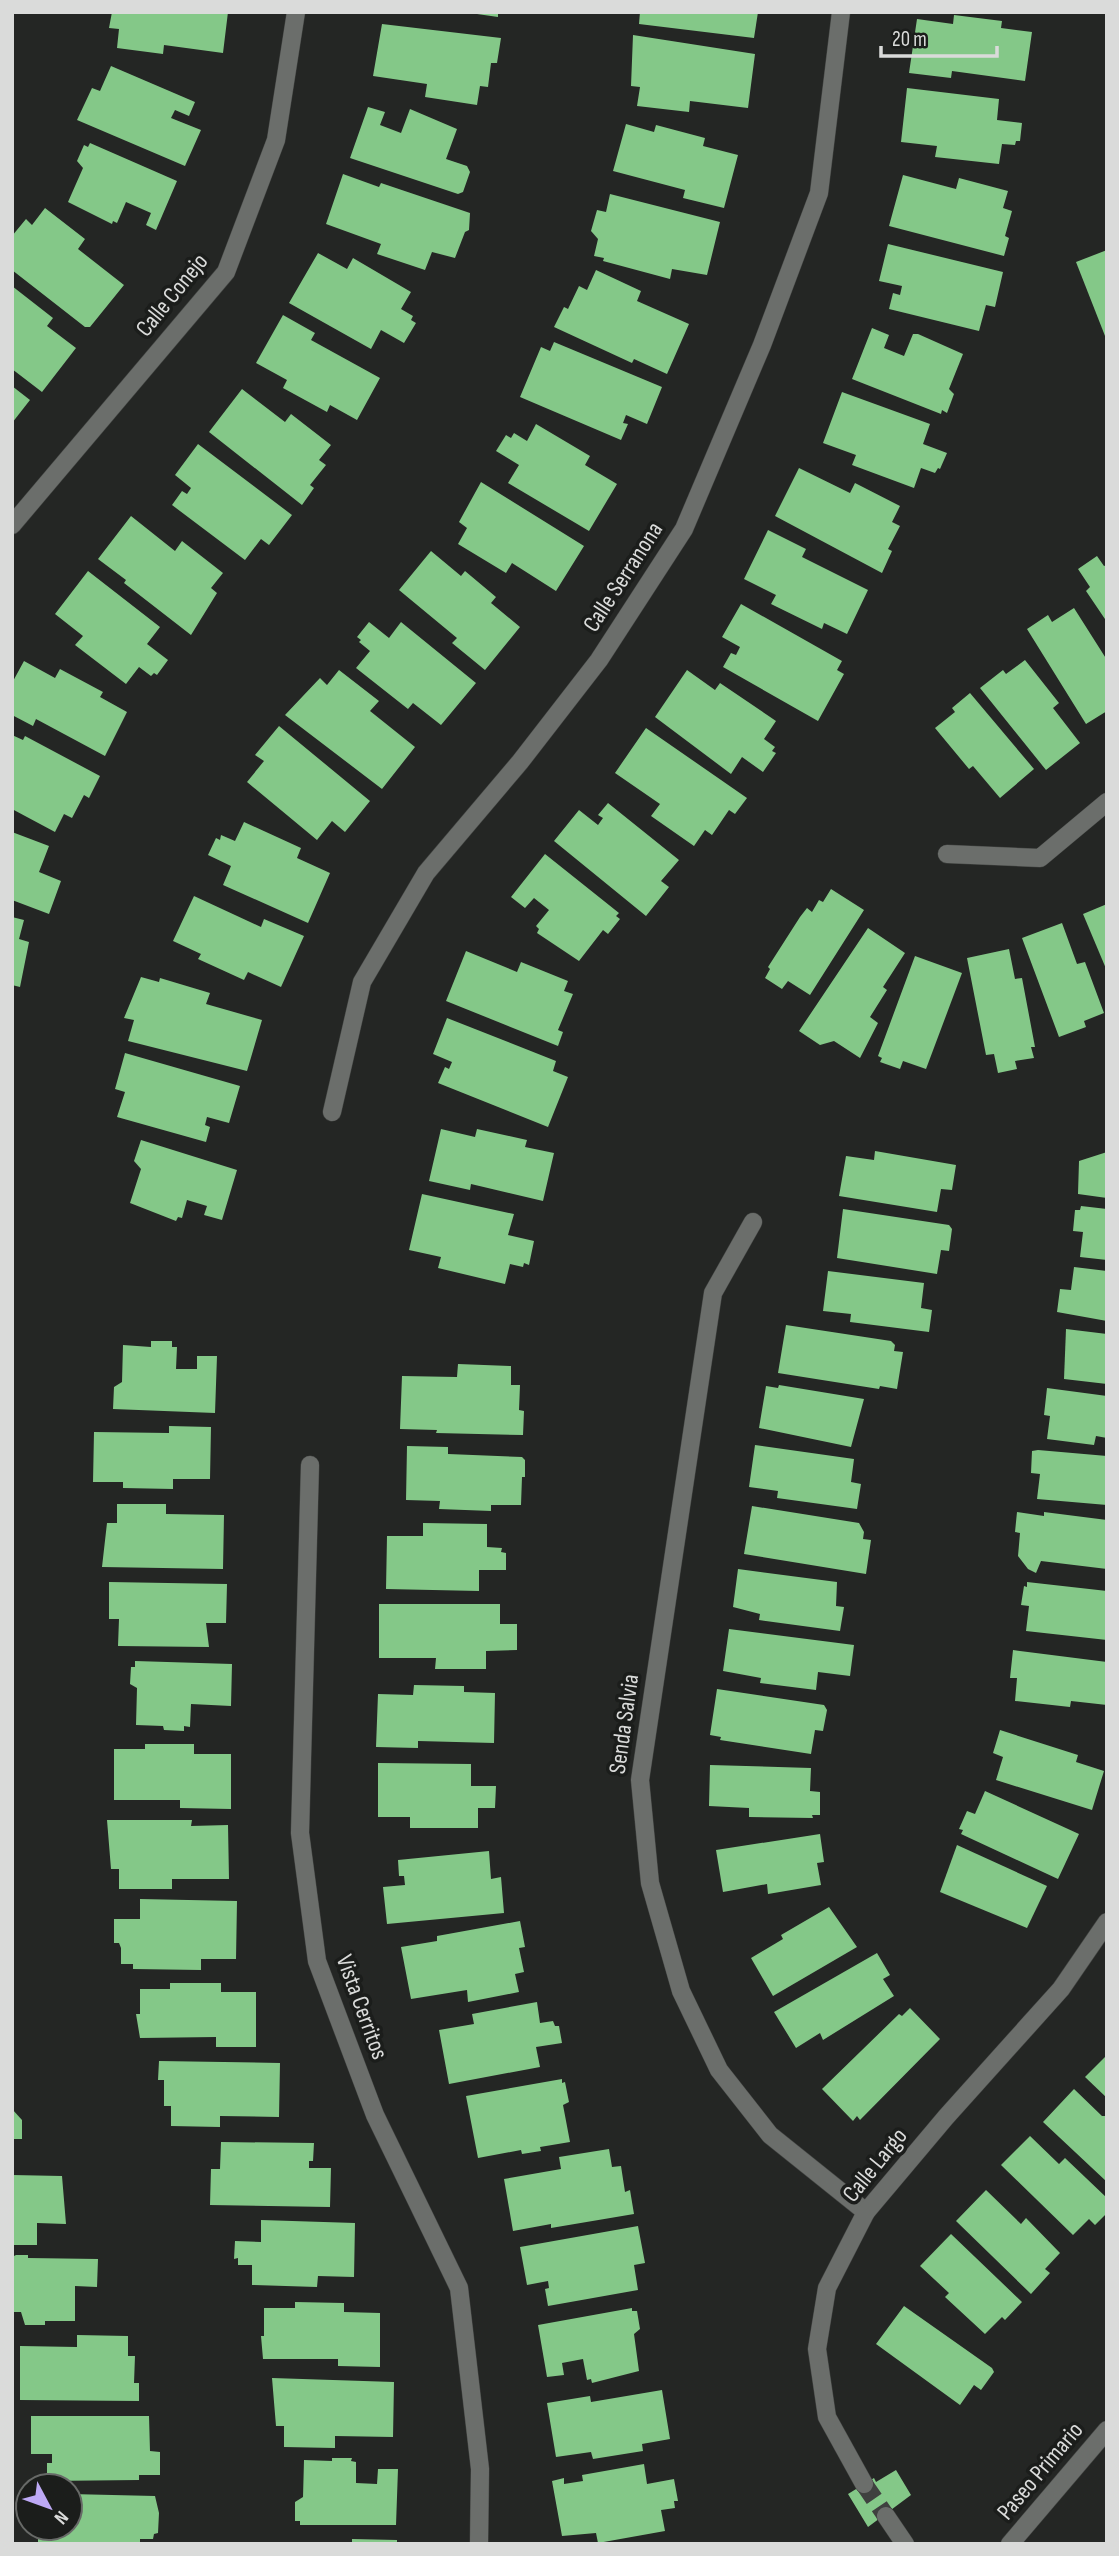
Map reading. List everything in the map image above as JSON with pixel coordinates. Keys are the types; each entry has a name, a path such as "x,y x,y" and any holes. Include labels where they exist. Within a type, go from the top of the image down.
{"street":[{"name":"Calle Conejo","path":"12,525 226,272 276,139 296,12"},
{"name":"Calle Serranona","path":"332,1112 362,982 426,873 520,762 599,660 684,529 762,345 819,193 841,12"},
{"path":"947,854 1040,858 1107,802"},
{"name":"Senda Salvia","path":"752,1222 713,1293 640,1780 650,1883 681,1991 719,2070 771,2135 866,2212"},
{"name":"Vista Cerritos","path":"310,1465 300,1833 317,1961 375,2115 459,2288 480,2469 479,2544"},
{"name":"Calle Largo","path":"863,2484 827,2417 817,2349 827,2288 866,2212 946,2117 1061,1989 1107,1922"},
{"name":"Paseo Primario","path":"1010,2544 1107,2430"},
{"path":"886,2516 905,2544"}],"building":[{"path":"112,12 228,12 223,53 164,45 163,54 117,48 119,29 109,28"},
{"path":"498,12 498,17 477,14"},
{"path":"640,12 758,12 754,38 639,24"},
{"path":"954,15 1002,21 1001,28 1032,32 1025,81 952,71 951,78 909,73 917,19 953,24"},
{"path":"382,24 501,38 497,63 491,63 488,87 480,86 477,105 425,97 427,84 373,76"},
{"path":"633,35 755,54 748,108 690,101 689,112 637,106 640,87 631,86"},
{"path":"111,66 195,102 189,116 175,110 171,118 201,130 185,166 77,120 92,88 100,91"},
{"path":"907,88 999,99 997,120 1022,123 1020,141 1016,141 1015,145 1002,144 999,164 935,157 937,146 901,142"},
{"path":"368,107 385,112 380,125 401,133 410,109 457,129 446,159 467,166 470,172 463,192 458,194 350,158"},
{"path":"626,124 654,132 656,125 705,138 703,146 738,155 724,208 683,198 685,190 613,171"},
{"path":"90,143 177,181 156,230 146,225 151,213 126,202 117,223 113,221 112,224 68,202 83,168 77,161 84,145 88,147"},
{"path":"343,174 379,187 381,183 470,213 469,230 465,232 455,258 432,252 425,270 377,254 381,244 326,224"},
{"path":"903,175 956,189 959,178 1008,191 1003,208 1012,211 1005,236 1009,238 1004,256 889,226"},
{"path":"610,194 720,222 707,275 672,269 670,279 603,261 604,258 594,256 598,239 591,231 597,210 606,212"},
{"path":"45,208 85,239 78,249 124,285 90,327 85,327 12,270 12,236 26,219 32,225"},
{"path":"888,244 1003,272 995,307 986,305 979,331 889,309 893,293 900,295 902,286 879,281"},
{"path":"1107,250 1107,341 1076,262"},
{"path":"318,253 347,269 353,258 411,292 401,309 413,316 411,320 416,323 404,343 381,330 371,349 289,303"},
{"path":"596,270 641,291 637,301 689,324 667,374 634,359 632,363 554,327 564,307 568,309 579,286 587,290"},
{"path":"12,286 53,318 47,326 76,348 42,392 12,369"},
{"path":"283,315 315,333 311,340 380,378 357,420 330,405 327,412 283,388 287,380 256,363"},
{"path":"872,328 889,335 884,348 904,356 913,334 963,354 949,389 954,394 947,413 942,410 941,414 852,379"},
{"path":"554,342 662,387 647,424 626,415 623,423 628,424 621,440 520,397 541,347 550,351"},
{"path":"12,386 30,400 12,423"},
{"path":"242,389 285,422 291,414 331,445 319,460 326,465 310,485 314,488 302,505 209,432"},
{"path":"842,392 930,424 923,444 947,453 940,469 935,473 921,468 914,488 852,465 856,455 823,443"},
{"path":"536,424 590,456 585,465 617,484 589,531 508,483 519,465 496,451 506,435 511,438 514,433 527,441"},
{"path":"198,444 292,515 269,545 261,539 245,560 172,505 182,491 187,494 191,488 175,475"},
{"path":"799,468 850,493 855,483 900,506 892,522 900,526 888,549 892,551 882,573 775,516"},
{"path":"481,482 584,546 556,591 512,563 506,573 458,544 467,528 459,522"},
{"path":"131,516 175,551 182,541 223,573 211,588 217,593 191,635 124,583 126,580 98,559"},
{"path":"768,530 806,549 802,557 868,590 847,634 824,623 822,629 771,604 776,595 744,579"},
{"path":"431,551 461,576 465,571 496,597 491,603 520,627 485,670 452,643 457,638 399,590"},
{"path":"1097,556 1104,566 1107,565 1107,622 1086,591 1090,587 1078,569"},
{"path":"88,571 160,627 147,644 168,660 157,675 154,673 151,676 139,667 126,684 75,645 83,636 55,614"},
{"path":"741,604 842,661 837,670 844,674 818,721 723,667 731,653 736,655 740,647 722,637"},
{"path":"1074,608 1107,660 1107,711 1086,724 1027,629 1048,615 1052,622"},
{"path":"369,622 389,638 401,622 476,683 441,725 413,703 408,709 356,668 370,651 357,637"},
{"path":"1025,660 1059,703 1053,708 1080,743 1046,770 980,688 1003,670 1006,674"},
{"path":"24,661 55,678 60,669 103,692 100,697 127,712 105,756 36,719 33,726 12,715 12,683"},
{"path":"339,670 379,701 370,711 415,747 382,789 285,715 320,678 327,685"},
{"path":"687,670 715,690 720,683 776,721 764,739 775,747 772,751 776,753 763,772 742,757 731,774 655,717"},
{"path":"970,693 1034,769 1000,798 973,766 969,769 935,728 955,712 952,708"},
{"path":"279,726 370,801 345,832 332,821 317,840 247,782 264,761 255,755"},
{"path":"646,728 747,798 735,814 729,810 712,835 705,830 694,846 651,816 660,804 615,773"},
{"path":"12,735 23,740 25,736 100,776 89,798 84,795 72,818 64,814 55,832 12,809"},
{"path":"608,803 679,860 661,881 669,887 646,916 554,841 579,810 598,825 603,818 598,815"},
{"path":"244,822 301,848 297,858 330,873 308,923 223,885 231,866 208,855 216,838 220,840 221,835 235,841"},
{"path":"12,832 49,846 39,872 61,881 49,914 12,900"},
{"path":"545,854 619,913 616,916 620,919 608,934 603,930 579,961 537,933 539,929 536,926 549,910 534,898 525,908 511,897"},
{"path":"831,889 864,910 810,995 788,981 782,989 765,978 770,969 768,967 807,908 812,912 819,900 823,902"},
{"path":"194,896 261,927 264,919 304,936 281,987 248,972 244,980 198,959 201,954 173,941"},
{"path":"1107,904 1107,971 1083,914"},
{"path":"12,917 24,920 19,939 29,942 20,987 12,985"},
{"path":"1062,923 1077,964 1085,962 1104,1013 1084,1021 1086,1027 1059,1037 1022,938"},
{"path":"868,928 905,953 883,987 887,990 870,1017 878,1023 860,1058 834,1041 820,1045 799,1031"},
{"path":"1009,949 1015,979 1022,978 1035,1047 1031,1047 1034,1058 1015,1061 1017,1069 998,1073 994,1054 986,1055 967,958"},
{"path":"466,951 517,972 521,962 568,981 564,991 573,994 558,1030 563,1032 558,1046 446,1001"},
{"path":"915,956 962,973 926,1069 903,1061 900,1069 880,1062 882,1058 878,1056"},
{"path":"141,977 159,982 160,978 210,993 206,1004 262,1020 247,1071 128,1041 134,1020 124,1018"},
{"path":"447,1018 556,1061 553,1071 568,1077 548,1127 438,1083 445,1067 449,1069 452,1062 433,1054"},
{"path":"125,1053 240,1086 229,1123 207,1117 205,1125 210,1127 206,1142 117,1117 125,1092 115,1089"},
{"path":"441,1129 475,1137 477,1129 527,1140 525,1147 554,1153 543,1201 471,1184 470,1190 429,1181"},
{"path":"141,1140 237,1170 222,1220 204,1215 207,1206 187,1200 182,1218 178,1217 176,1221 130,1203 141,1169 134,1161"},
{"path":"875,1151 956,1165 952,1190 941,1189 937,1212 839,1196 846,1156 874,1160"},
{"path":"1107,1152 1107,1198 1078,1194 1079,1161"},
{"path":"422,1194 514,1214 508,1235 534,1241 529,1265 524,1263 523,1267 510,1264 505,1284 438,1268 441,1257 409,1250"},
{"path":"1081,1206 1107,1209 1107,1260 1080,1257 1083,1232 1073,1231 1075,1210 1080,1210"},
{"path":"843,1209 949,1225 952,1229 949,1251 941,1250 937,1274 837,1258"},
{"path":"1074,1267 1107,1271 1107,1321 1057,1312 1060,1289 1071,1290"},
{"path":"828,1271 924,1283 921,1308 932,1310 929,1332 850,1322 851,1314 823,1311"},
{"path":"786,1325 891,1341 895,1345 894,1351 903,1352 897,1389 880,1386 879,1389 778,1373"},
{"path":"1066,1329 1107,1334 1107,1384 1064,1379"},
{"path":"151,1341 172,1341 172,1347 177,1347 176,1369 197,1369 197,1356 217,1356 215,1413 113,1409 114,1387 122,1382 123,1345 151,1347"},
{"path":"458,1364 511,1366 511,1385 520,1385 519,1410 524,1411 523,1435 436,1433 437,1430 400,1429 402,1376 457,1377"},
{"path":"779,1385 864,1399 851,1447 759,1428 766,1386 778,1388"},
{"path":"1047,1388 1107,1396 1107,1438 1096,1436 1094,1445 1047,1439 1050,1416 1044,1415"},
{"path":"169,1426 211,1427 210,1479 173,1479 173,1489 123,1488 123,1482 93,1482 94,1432 169,1433"},
{"path":"755,1445 854,1459 851,1482 861,1484 857,1509 777,1498 778,1491 749,1487"},
{"path":"407,1446 448,1447 448,1454 522,1457 525,1460 525,1477 522,1477 521,1505 491,1505 491,1511 439,1509 440,1501 406,1500"},
{"path":"1032,1451 1107,1456 1107,1505 1037,1499 1040,1474 1031,1473"},
{"path":"117,1504 166,1504 166,1514 224,1515 223,1569 102,1567 107,1523 117,1523"},
{"path":"752,1506 859,1523 864,1532 863,1539 871,1540 866,1574 744,1554"},
{"path":"1017,1512 1044,1516 1044,1512 1107,1520 1107,1569 1041,1561 1036,1573 1028,1569 1018,1556 1020,1533 1015,1532"},
{"path":"423,1523 487,1524 487,1547 502,1548 501,1552 506,1553 506,1570 479,1570 479,1591 386,1589 387,1536 423,1536"},
{"path":"738,1569 837,1582 836,1606 844,1607 840,1631 759,1620 760,1614 733,1607"},
{"path":"109,1582 227,1584 226,1623 206,1623 209,1647 118,1646 119,1619 109,1619"},
{"path":"1027,1582 1107,1591 1107,1640 1026,1631 1029,1606 1021,1605"},
{"path":"379,1604 500,1604 500,1624 517,1624 517,1650 486,1651 486,1669 435,1669 436,1658 379,1658"},
{"path":"729,1629 854,1645 850,1676 818,1672 816,1690 760,1683 761,1678 723,1671"},
{"path":"1013,1650 1107,1662 1107,1705 1071,1701 1070,1707 1015,1701 1017,1678 1010,1678"},
{"path":"135,1661 232,1664 231,1706 191,1704 190,1727 184,1726 184,1731 164,1730 163,1726 136,1725 137,1688 130,1684 131,1667 135,1667"},
{"path":"414,1685 464,1686 464,1692 495,1693 494,1743 418,1741 418,1748 376,1747 378,1694 413,1695"},
{"path":"717,1689 824,1705 827,1710 823,1731 815,1730 811,1754 720,1740 721,1737 710,1735"},
{"path":"1000,1730 1078,1755 1076,1762 1104,1771 1092,1810 996,1780 1003,1757 993,1753"},
{"path":"145,1744 194,1744 194,1754 231,1754 231,1809 180,1808 180,1800 114,1800 114,1749 145,1749"},
{"path":"378,1763 471,1764 471,1786 496,1786 495,1808 478,1808 478,1828 410,1828 410,1817 378,1817"},
{"path":"710,1765 811,1768 810,1791 820,1792 820,1815 812,1815 813,1818 749,1817 749,1808 709,1806"},
{"path":"985,1791 1079,1834 1058,1879 961,1834 963,1830 959,1829 967,1811 975,1814"},
{"path":"107,1820 192,1820 191,1826 228,1825 229,1879 172,1879 172,1889 119,1889 119,1869 111,1869"},
{"path":"820,1834 824,1862 817,1863 821,1885 768,1894 767,1884 723,1892 716,1850"},
{"path":"957,1845 1047,1886 1027,1928 940,1892"},
{"path":"489,1851 491,1879 501,1877 504,1913 387,1924 383,1887 405,1885 404,1876 399,1876 398,1860"},
{"path":"140,1899 237,1901 236,1959 201,1959 201,1970 133,1969 133,1964 121,1964 121,1948 119,1943 114,1943 114,1919 140,1919"},
{"path":"829,1907 857,1947 773,1996 751,1958 783,1939 781,1935"},
{"path":"520,1921 525,1947 519,1948 524,1972 515,1974 519,1992 468,2002 467,1990 411,1999 401,1947 437,1941 437,1936"},
{"path":"877,1953 890,1975 883,1979 894,1996 823,2040 820,2033 796,2048 774,2012"},
{"path":"170,1983 221,1983 221,1992 256,1992 256,2047 216,2047 216,2037 140,2038 136,2014 140,2014 140,1989 170,1989"},
{"path":"537,2002 540,2023 553,2021 555,2026 559,2026 562,2043 536,2047 540,2067 449,2084 439,2030 474,2024 472,2014"},
{"path":"910,2008 940,2039 860,2120 857,2116 853,2121 822,2089 899,2014 902,2016"},
{"path":"1107,2055 1107,2098 1085,2077"},
{"path":"159,2061 280,2063 279,2117 220,2116 220,2127 171,2126 171,2106 164,2106 164,2080 158,2080"},
{"path":"562,2079 569,2102 563,2105 570,2142 540,2147 541,2151 522,2154 521,2150 478,2158 466,2096"},
{"path":"1074,2089 1102,2116 1107,2116 1107,2182 1043,2122"},
{"path":"12,2109 22,2120 22,2139 12,2139"},
{"path":"1030,2136 1059,2164 1065,2158 1107,2198 1107,2213 1095,2225 1089,2219 1073,2235 1001,2165"},
{"path":"221,2142 314,2143 313,2161 309,2161 309,2168 331,2168 330,2207 210,2205 211,2169 220,2169"},
{"path":"609,2149 612,2167 621,2166 625,2192 630,2190 634,2214 551,2228 551,2224 513,2231 504,2179 561,2169 559,2157"},
{"path":"12,2175 62,2176 66,2224 37,2223 37,2245 12,2245"},
{"path":"986,2190 1021,2224 1026,2218 1060,2253 1045,2269 1050,2273 1031,2294 956,2221"},
{"path":"261,2220 355,2223 354,2277 318,2276 317,2287 252,2285 252,2265 238,2265 238,2258 234,2259 235,2241 261,2242"},
{"path":"638,2226 645,2263 634,2265 638,2290 548,2306 545,2289 549,2288 548,2281 527,2285 520,2247"},
{"path":"951,2234 1022,2302 1005,2320 1002,2317 985,2334 945,2297 949,2293 920,2266"},
{"path":"28,2255 28,2258 98,2259 97,2287 75,2286 75,2321 45,2321 45,2325 25,2325 21,2312 12,2312 12,2257"},
{"path":"295,2302 344,2303 344,2312 380,2313 380,2367 338,2366 338,2359 263,2359 261,2336 264,2336 264,2308 295,2308"},
{"path":"904,2306 992,2368 994,2372 981,2390 974,2385 960,2405 876,2344"},
{"path":"632,2308 632,2311 637,2311 640,2329 634,2334 639,2371 592,2383 591,2379 587,2380 583,2359 562,2363 564,2375 547,2377 538,2325"},
{"path":"77,2335 128,2336 128,2356 135,2356 134,2383 139,2383 139,2401 20,2400 20,2346 77,2347"},
{"path":"272,2378 394,2382 393,2437 335,2436 335,2448 284,2447 284,2426 276,2426"},
{"path":"662,2390 670,2439 642,2444 643,2451 593,2459 591,2452 556,2457 547,2403 590,2396 591,2402"},
{"path":"31,2416 149,2416 150,2451 160,2452 160,2475 139,2475 139,2480 84,2481 84,2472 47,2472 47,2463 52,2463 52,2454 31,2454"},
{"path":"332,2458 352,2458 351,2461 356,2462 356,2483 377,2484 378,2469 398,2469 396,2525 300,2525 300,2521 295,2521 295,2502 303,2497 304,2460 332,2461"},
{"path":"644,2464 647,2484 674,2479 678,2501 674,2501 675,2508 661,2510 665,2531 598,2543 596,2533 562,2536 552,2481 564,2478 564,2484 583,2481 582,2475"},
{"path":"896,2470 911,2495 868,2527 848,2494 874,2478 876,2482"},
{"path":"84,2494 155,2496 159,2513 158,2533 154,2534 153,2539 140,2539 140,2544 38,2544 84,2542"},
{"path":"352,2539 397,2540 397,2544 352,2544"}],"tunnel":[{"path":"864,2484 886,2516"}]}
